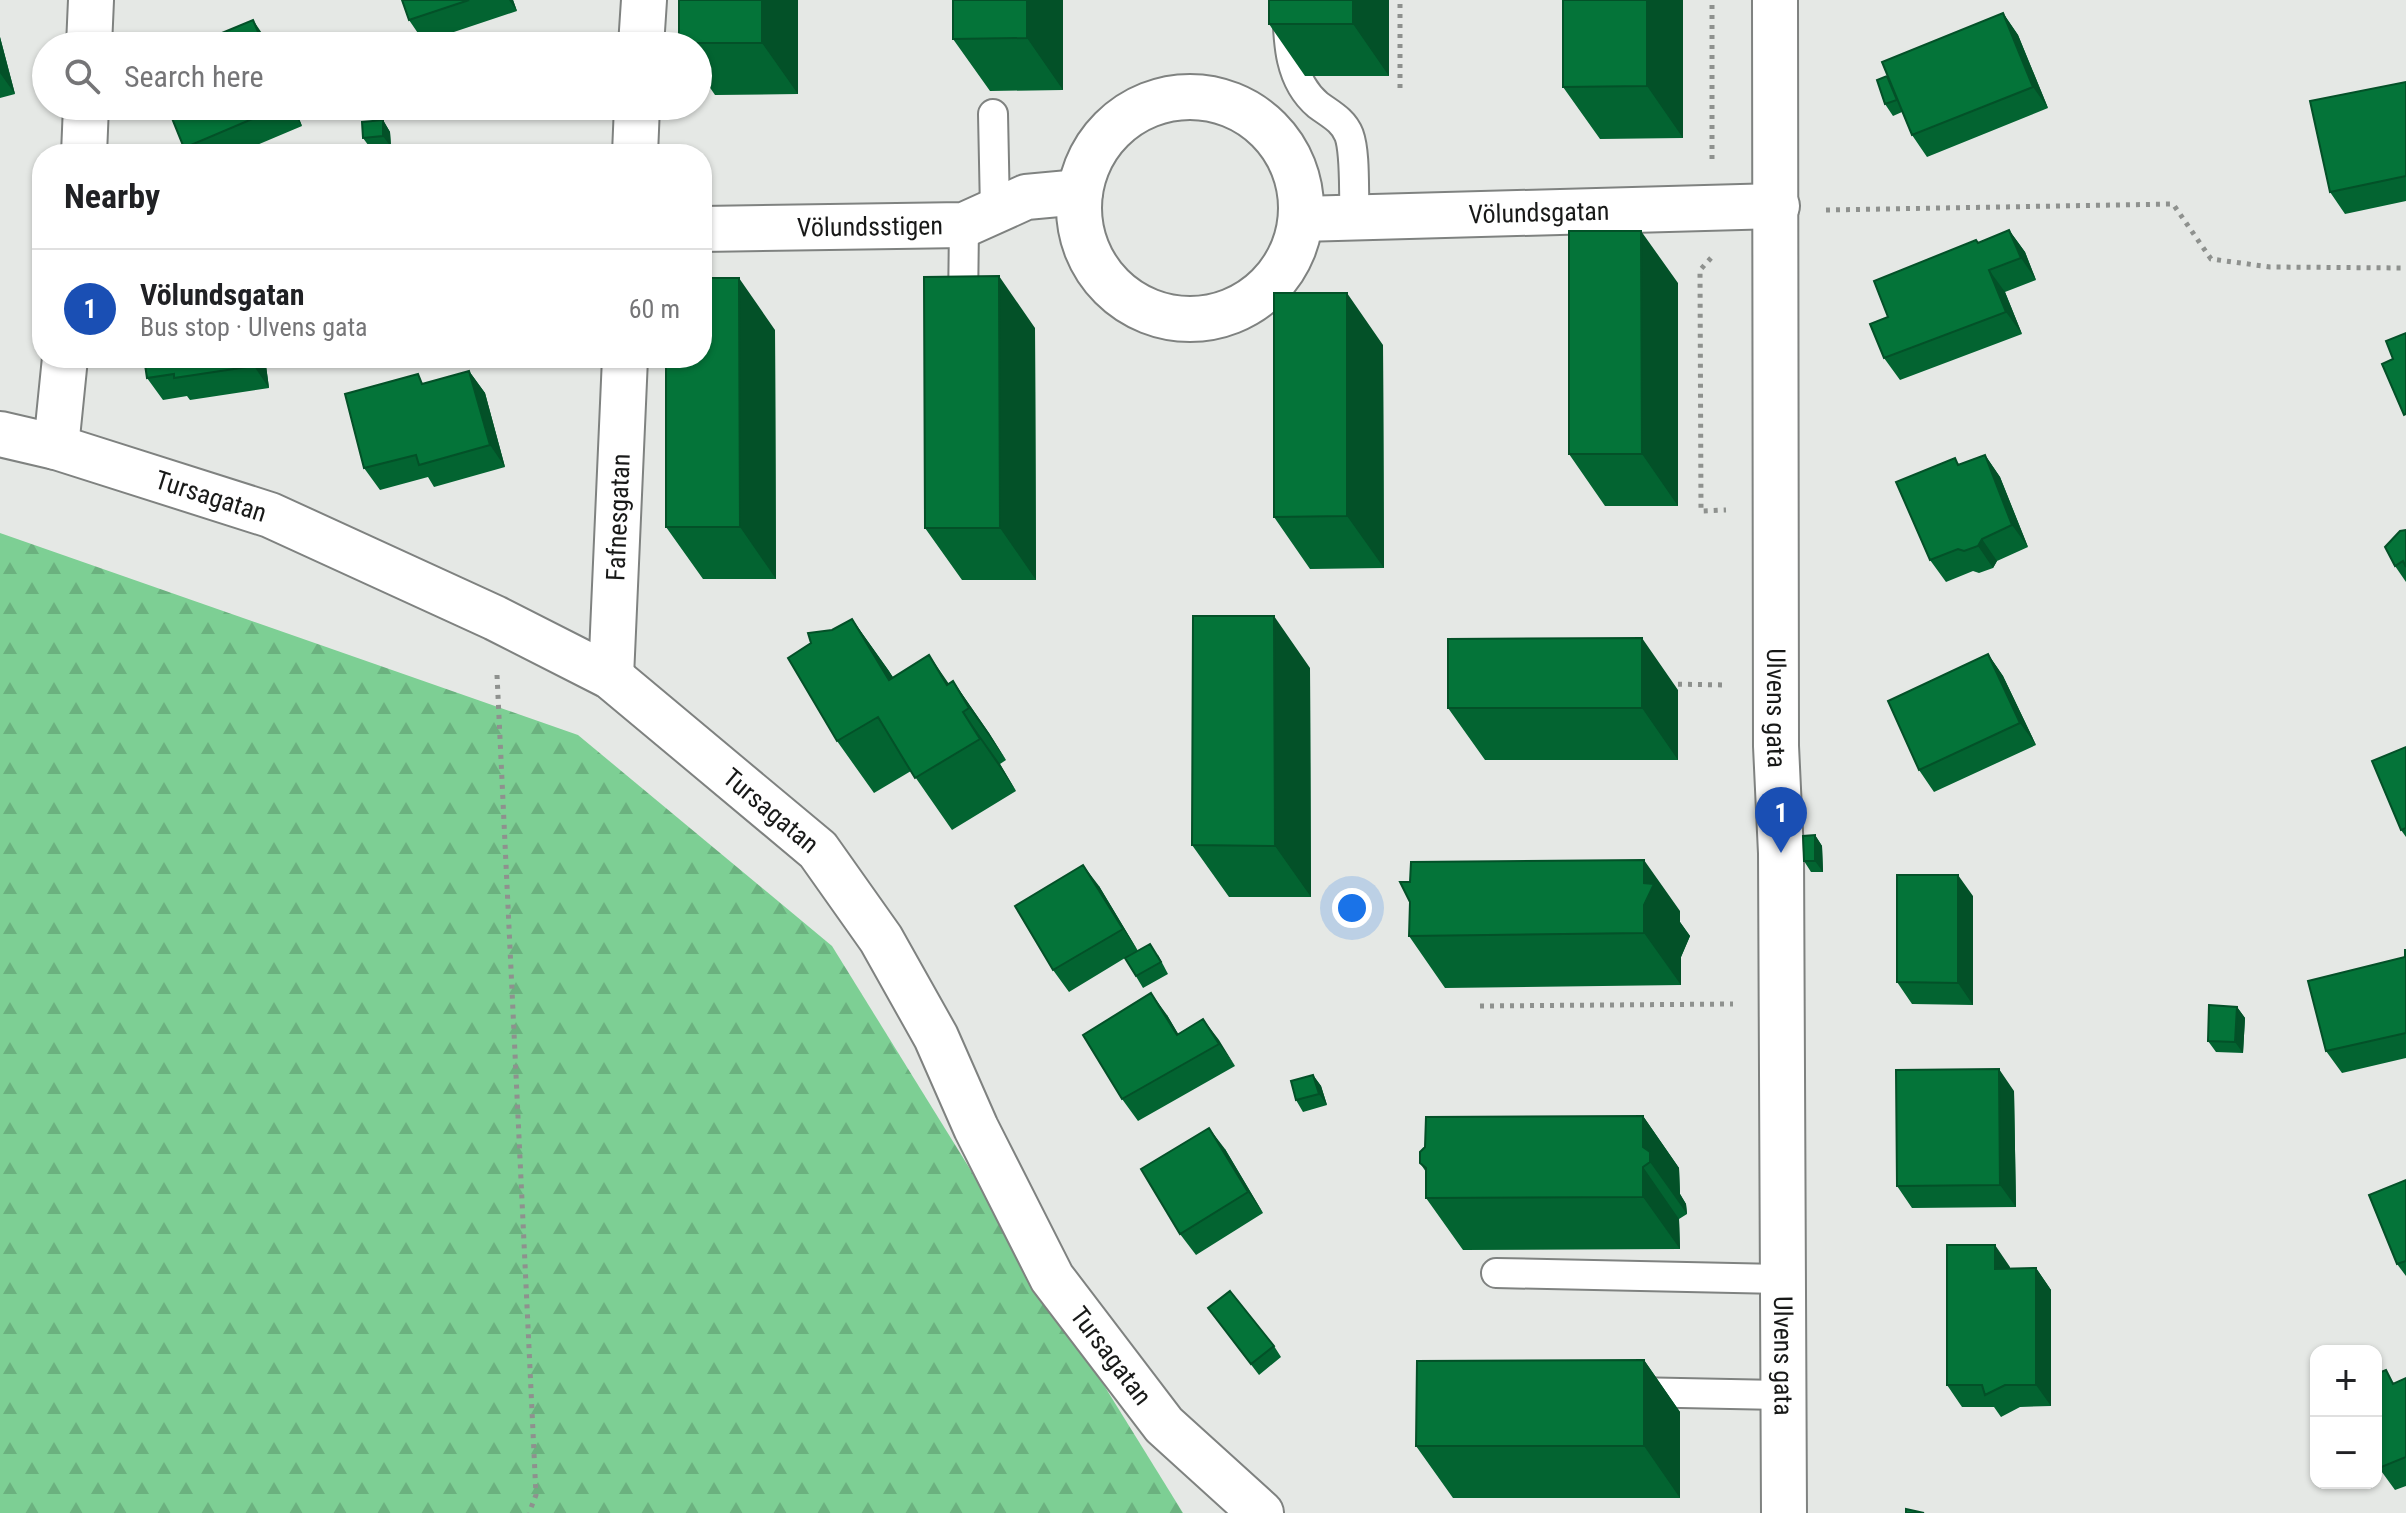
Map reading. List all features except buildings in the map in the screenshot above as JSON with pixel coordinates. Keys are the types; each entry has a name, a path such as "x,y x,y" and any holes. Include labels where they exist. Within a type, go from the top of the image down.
{"street":[{"path":"90,32 91,0"},
{"path":"642,32 644,0"},
{"name":"Ulvens gata","path":"1775,0 1776,746 1781,853 1784,1513"},
{"path":"1173,98 1220,101 1255,117 1283,145 1299,180 1301,219 1292,254 1271,286 1239,309 1202,320 1155,315 1121,296 1095,267 1081,231 1080,192 1086,168 1106,135 1137,111 1173,98"},
{"path":"84,144 85,120"},
{"path":"635,144 636,120"},
{"name":"Völundsstigen","path":"712,229 980,218 1026,197 1080,192"},
{"name":"Völundsgatan","path":"1301,219 1777,206"},
{"path":"56,447 64,368"},
{"name":"Fafnesgatan","path":"611,677 625,368"},
{"name":"Tursagatan","path":"0,434 56,447 270,515 495,618 611,677 818,850 881,939 936,1037 976,1128 1052,1278 1164,1425 1261,1513"}],"lane":[{"path":"1287,0 1288,45 1297,77 1316,104 1335,116 1349,136 1355,217"},
{"path":"963,307 980,218 993,114"},
{"path":"1496,1273 1783,1279"},
{"path":"1612,1392 1782,1395"}],"path":[{"path":"1400,0 1400,88"},
{"path":"1712,0 1712,166"},
{"path":"1777,206 1846,211 2173,204 2211,259 2270,267 2406,268"},
{"path":"1700,270 1701,511 1739,510"},
{"path":"495,618 536,1495 529,1513"},
{"path":"1663,684 1735,685"},
{"path":"1480,1006 1738,1004"}],"green space":[{"path":"0,533 578,735 832,946 1183,1513 0,1513"}],"place":[{"name":"Völundsgatan","path":"1781,853"}]}
